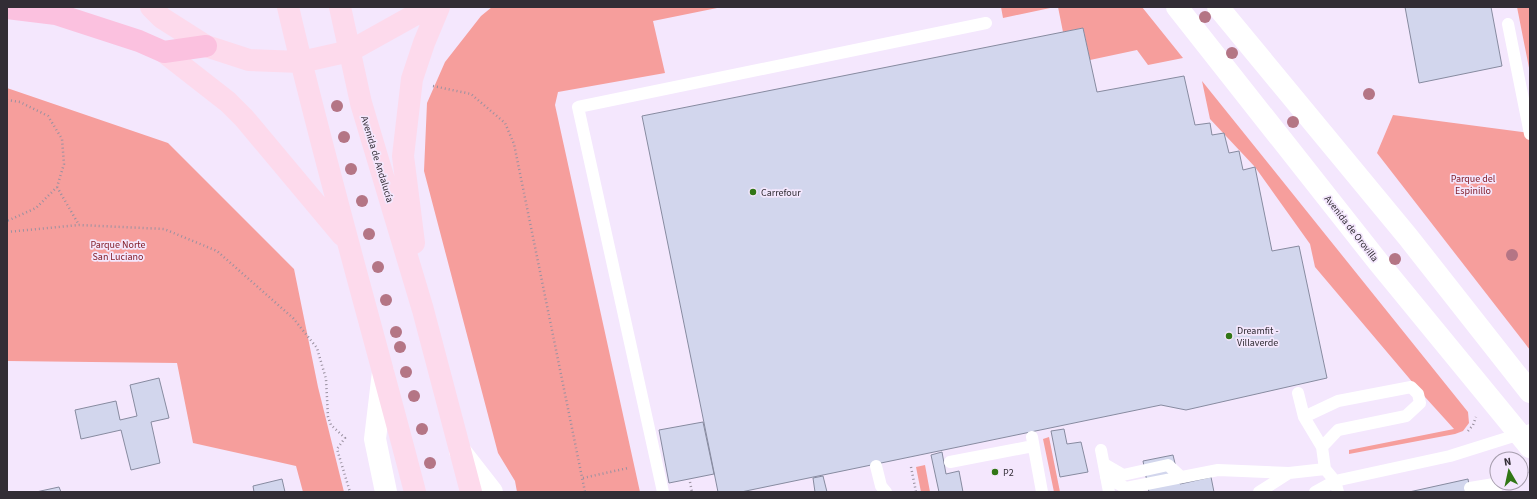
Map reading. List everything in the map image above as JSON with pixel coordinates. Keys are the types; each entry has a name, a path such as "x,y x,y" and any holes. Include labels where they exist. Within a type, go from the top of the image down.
{"highway":[{"path":"7,8 56,14 139,41 164,52 206,46"}],"main road":[{"path":"151,7 162,18 206,46 249,60 301,62 350,51 429,7"},
{"path":"288,7 346,239 415,492"},
{"name":"Avenida de Andalucía","path":"340,7 361,103 423,310 471,492"},
{"name":"Avenida de Andalucía","path":"423,310 403,156 412,79 424,43 439,7"},
{"path":"164,52 228,102 244,118 346,239"}],"street":[{"name":"Avenida de Orovilla","path":"1177,7 1379,263 1527,437"},
{"path":"1218,7 1408,238 1530,392"},
{"path":"383,371 375,439 386,492"},
{"name":"Avenida de Andalucía","path":"460,451 492,492"}],"lane":[{"path":"663,492 578,107 986,23"},
{"path":"1508,24 1530,134"},
{"path":"1304,417 1338,401 1410,387 1418,394 1420,403 1406,416 1338,430 1322,447"},
{"path":"1298,393 1304,417 1322,447 1325,469 1337,486"},
{"path":"1315,492 1527,437"},
{"path":"950,462 1033,441 1042,492"},
{"path":"1101,450 1109,492"},
{"path":"1104,464 1123,475 1168,465 1181,477"},
{"path":"876,466 881,486 886,492"},
{"path":"1106,477 1126,488 1218,470 1289,473 1325,469"},
{"path":"1259,492 1289,473"},
{"path":"1470,488 1494,484 1496,492"}],"path":[{"path":"432,86 471,94 505,123 514,144 585,492"},
{"path":"7,100 20,102 48,116 62,139 64,164 56,187 36,208 7,220"},
{"path":"56,187 79,225"},
{"path":"7,232 79,225 164,229 217,252 293,318 316,348 322,362 326,379 328,416 330,425 345,438 337,449 350,492"},
{"path":"1467,432 1473,425 1477,415"},
{"path":"911,467 916,492"},
{"path":"583,478 628,468"},
{"path":"690,482 692,492"}],"green space":[{"path":"492,7 722,7 653,21 665,73 558,92 555,105 640,492 517,492 515,481 498,453 424,171 427,103 445,62 481,16"},
{"path":"1001,7 1055,7 1003,18"},
{"path":"1058,7 1142,7 1183,58 1148,65 1137,50 1090,60 1083,28 1063,32"},
{"path":"1517,7 1530,7 1530,73"},
{"path":"1202,81 1468,412 1469,423 1463,431 1455,434 1349,454 1349,450 1454,429 1315,267 1310,244 1255,167 1210,119"},
{"name":"Parque Norte San Luciano","path":"7,88 168,143 294,269 318,387 344,492 303,492 296,466 193,443 177,363 7,361"},
{"name":"Parque del Espinillo","path":"1393,115 1530,133 1530,350 1377,153"},
{"path":"1049,437 1060,492 1054,492 1043,439"},
{"path":"925,465 930,492 921,492 916,467"}],"building":[{"path":"1405,7 1491,7 1502,66 1419,83"},
{"path":"1083,28 1097,92 1184,76 1195,125 1210,123 1212,135 1224,133 1229,153 1239,151 1243,170 1255,167 1272,251 1299,246 1327,378 1186,410 1161,405 741,492 718,492 642,116"},
{"path":"159,378 169,418 151,422 160,463 131,470 121,430 81,439 75,410 116,401 120,420 137,416 130,385"},
{"path":"703,422 714,474 669,483 659,430"},
{"path":"1064,429 1067,444 1081,442 1088,472 1060,477 1051,431"},
{"path":"942,452 946,474 959,471 963,492 939,492 931,455"},
{"path":"1173,455 1180,484 1211,477 1214,492 1149,492 1143,461"},
{"path":"823,476 827,492 815,492 813,478"},
{"path":"282,479 285,492 254,492 253,486"},
{"path":"1468,479 1470,492 1409,492"},
{"path":"59,487 61,492 36,492"}],"place":[{"name":"Carrefour","path":"753,192"},
{"name":"Dreamfit - Villaverde","path":"1229,336"},
{"name":"P2","path":"995,472"}]}
